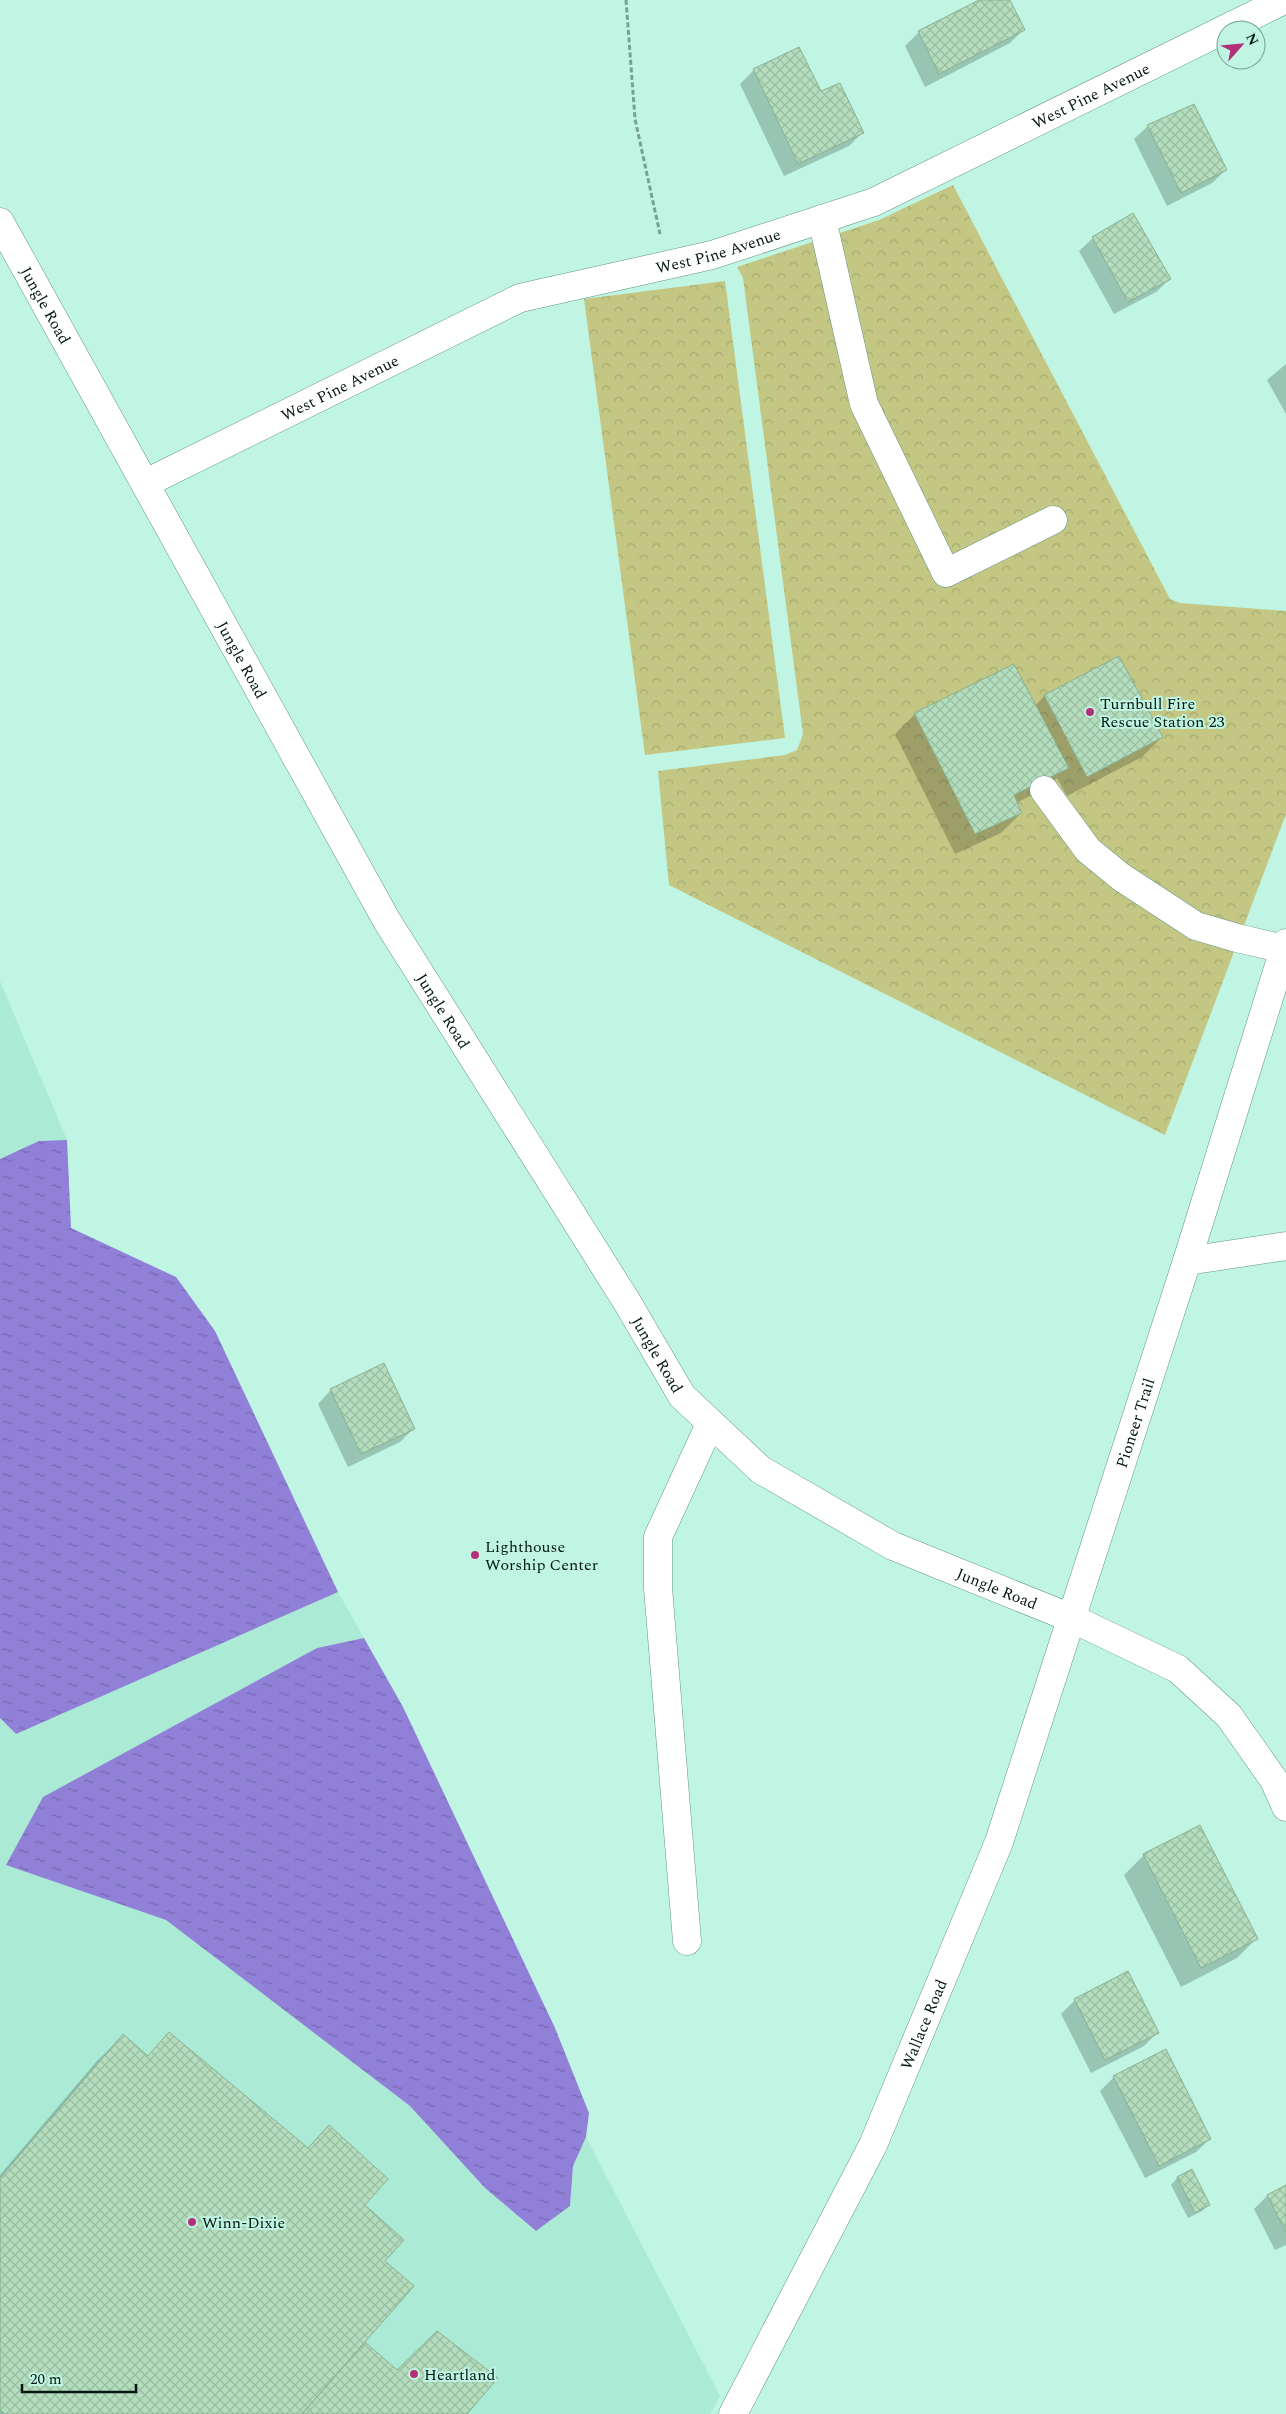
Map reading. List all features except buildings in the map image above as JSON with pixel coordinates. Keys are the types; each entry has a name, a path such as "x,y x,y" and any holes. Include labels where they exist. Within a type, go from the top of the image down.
{"street":[{"name":"West Pine Avenue","path":"146,483 520,298 712,256 874,202 1284,0"},
{"path":"822,219 864,404 946,573 1053,520"},
{"name":"Jungle Road","path":"0,222 387,921 627,1302 682,1396 761,1470 892,1546 1071,1618"},
{"path":"1044,790 1088,850 1121,877 1196,926 1237,938 1285,946"},
{"name":"Pioneer Trail","path":"1071,1618 1187,1261 1285,946"},
{"path":"1187,1261 1286,1246"},
{"path":"686,1942 658,1588 658,1537 710,1424"},
{"path":"1071,1618 1178,1669 1229,1716 1274,1780 1286,1808"},
{"name":"Wallace Road","path":"733,2414 873,2145 999,1842 1071,1618"}],"path":[{"path":"626,0 635,119 662,240"}],"shaded area":[{"path":"0,981 67,1140 39,1141 0,1159"},
{"path":"338,1592 364,1638 317,1648 7,1865 166,1920 410,2106 485,2188 535,2231 570,2206 573,2166 586,2137 720,2396 710,2414 0,2414 0,1718 16,1734"}],"green space":[{"path":"953,185 1170,599 1180,603 1286,611 1286,814 1165,1135 669,885 658,771 785,755 797,750 803,734 743,278 737,267 879,220"},
{"path":"725,281 785,738 645,755 584,299"}],"water":[{"path":"67,1140 71,1228 176,1277 215,1331 338,1592 16,1734 0,1718 0,1159 39,1141"},
{"path":"364,1638 403,1707 555,2028 589,2113 586,2137 573,2166 570,2206 536,2231 485,2188 410,2106 166,1920 6,1865 43,1797 317,1648"}],"place":[{"name":"Turnbull Fire Rescue Station 23","path":"1090,712"},
{"name":"Lighthouse Worship Center","path":"475,1555"},
{"name":"Winn-Dixie","path":"192,2222"},
{"name":"Heartland","path":"414,2374"}]}
